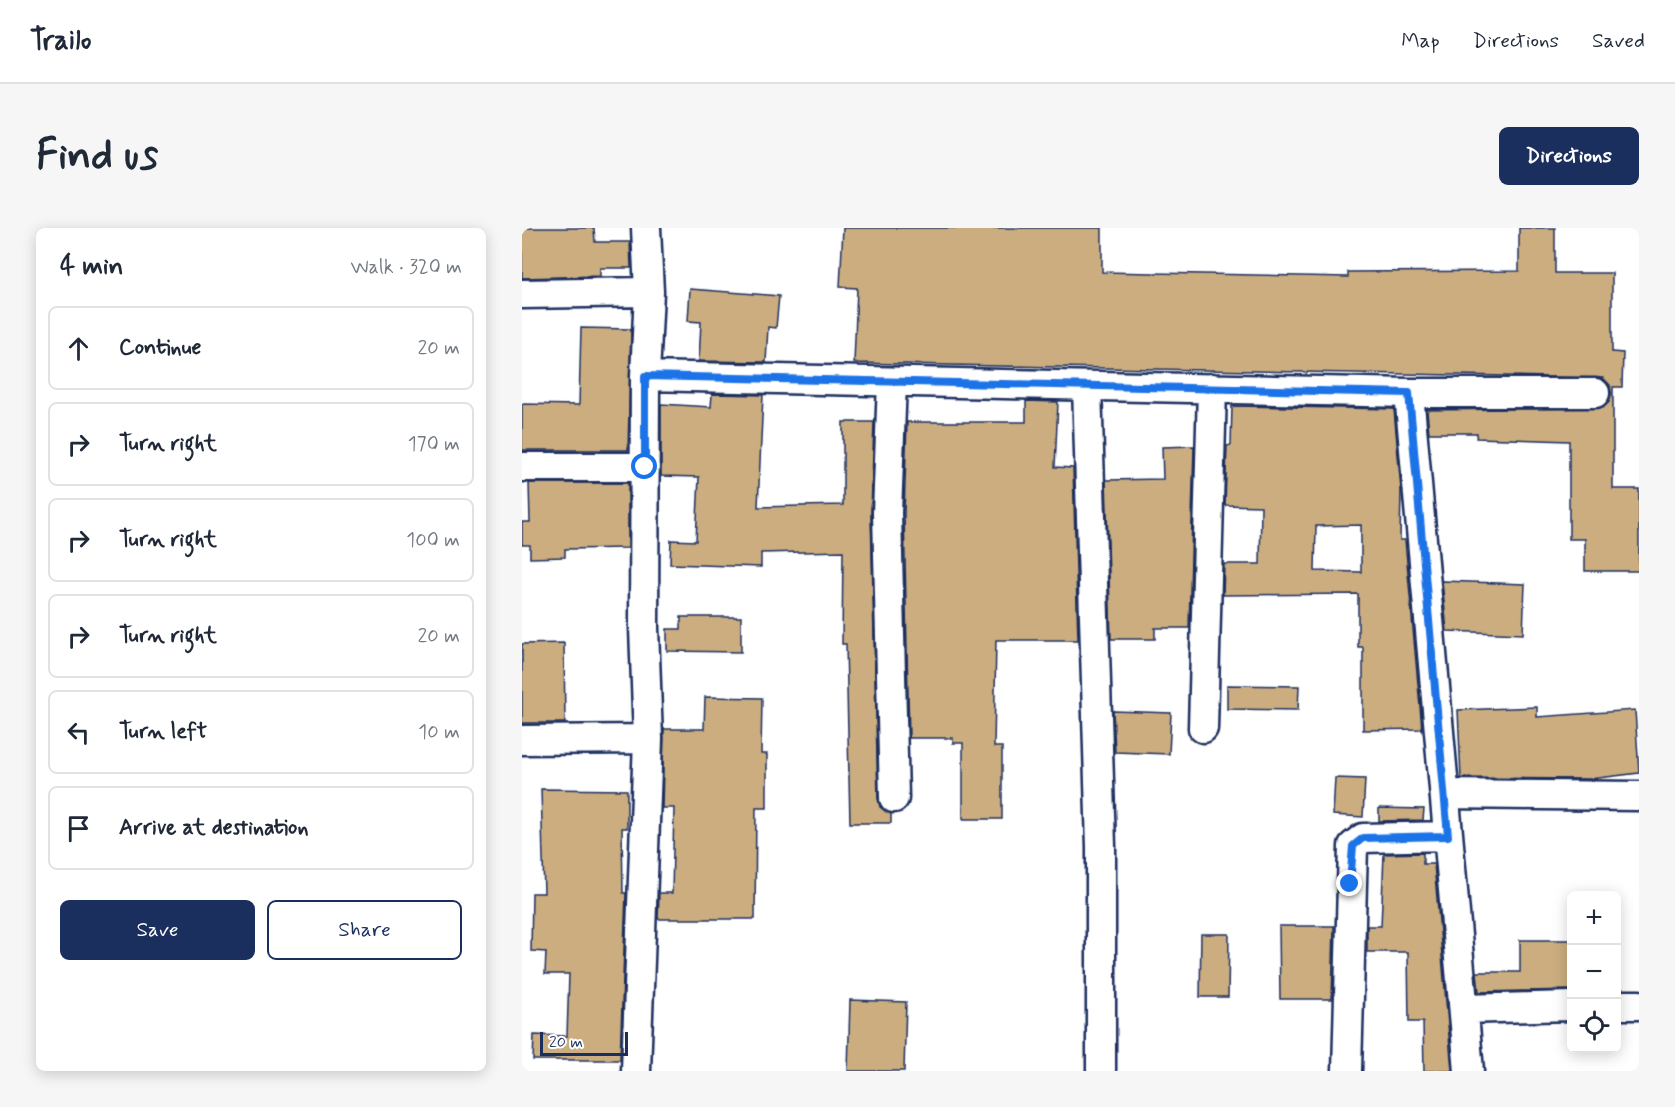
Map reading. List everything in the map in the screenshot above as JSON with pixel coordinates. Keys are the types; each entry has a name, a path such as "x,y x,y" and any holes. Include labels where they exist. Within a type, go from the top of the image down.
{"street":[{"path":"636,1071 648,739 644,628 645,376 649,292 646,228"},
{"path":"522,294 649,292"},
{"path":"645,376 1409,393 1595,393"},
{"path":"892,382 887,513 894,798"},
{"path":"1087,386 1101,847 1101,1071"},
{"path":"1203,728 1212,388"},
{"path":"1409,393 1468,1071"},
{"path":"522,467 645,467"},
{"path":"522,740 648,739"},
{"path":"1445,794 1639,796"},
{"path":"1347,1071 1353,846 1363,838 1448,836"},
{"path":"1621,1005 1639,1005"},
{"path":"1464,1009 1567,1006"}],"building":[{"path":"522,228 594,228 595,242 630,242 631,268 600,268 600,276 522,278"},
{"path":"843,228 1102,228 1102,272 1348,277 1348,272 1519,271 1519,228 1555,228 1555,273 1612,273 1612,352 1623,353 1622,387 1613,387 1613,489 1639,489 1639,571 1585,571 1585,539 1569,539 1569,441 1476,438 1477,433 1429,433 1427,410 1603,408 1609,402 1611,394 1610,385 1603,378 854,363 857,288 840,287"},
{"path":"690,289 779,296 776,328 768,327 766,362 699,361 701,322 688,321"},
{"path":"581,328 631,329 628,450 522,450 522,404 579,405"},
{"path":"712,394 763,395 758,507 843,505 843,422 874,422 871,513 878,798 880,807 891,814 891,823 850,823 846,644 842,644 843,551 761,553 761,567 670,564 671,540 696,541 699,477 661,476 661,404 711,407"},
{"path":"1026,401 1058,402 1055,467 1073,468 1078,640 996,640 994,747 1002,747 1002,819 963,819 963,743 953,743 953,738 909,738 904,513 907,422 1026,422"},
{"path":"1232,406 1394,409 1401,490 1400,540 1405,540 1422,729 1363,730 1363,647 1358,647 1358,594 1223,595 1224,564 1260,564 1261,506 1225,505 1227,446 1231,445","holes":["1361,525 1361,572 1315,571 1316,526"]},
{"path":"1194,446 1189,628 1155,628 1155,639 1111,639 1106,480 1163,479 1162,447"},
{"path":"529,483 628,483 628,548 565,549 565,557 530,558 530,545 522,545 522,522 530,522"},
{"path":"1442,581 1525,584 1523,634 1447,631"},
{"path":"681,617 741,617 741,652 667,651 667,629 681,629"},
{"path":"564,643 565,723 522,723 522,644"},
{"path":"1227,685 1299,686 1298,710 1227,709"},
{"path":"705,697 762,698 761,754 767,754 767,808 756,808 755,919 658,919 659,893 672,893 674,808 662,808 664,729 704,729"},
{"path":"1537,707 1537,717 1635,710 1639,773 1590,779 1461,778 1458,710"},
{"path":"1113,711 1171,713 1169,754 1115,752"},
{"path":"1335,778 1365,779 1363,817 1333,815"},
{"path":"541,789 627,790 627,828 622,828 623,893 626,893 620,1060 533,1060 534,1035 567,1036 569,974 545,974 546,952 531,951 532,893 544,893"},
{"path":"1379,808 1424,809 1423,820 1379,821"},
{"path":"1423,853 1423,864 1434,864 1452,1071 1424,1071 1423,1022 1409,1022 1408,952 1367,952 1367,926 1381,926 1384,854"},
{"path":"1279,926 1334,926 1332,999 1280,999"},
{"path":"1201,934 1229,934 1228,997 1200,997"},
{"path":"1520,940 1567,940 1567,990 1479,992 1477,972 1520,972"},
{"path":"850,1000 906,1002 904,1071 848,1071"}],"route":[{"path":"645,467 645,376 1409,393 1448,836 1363,838 1353,846 1350,884"}]}
